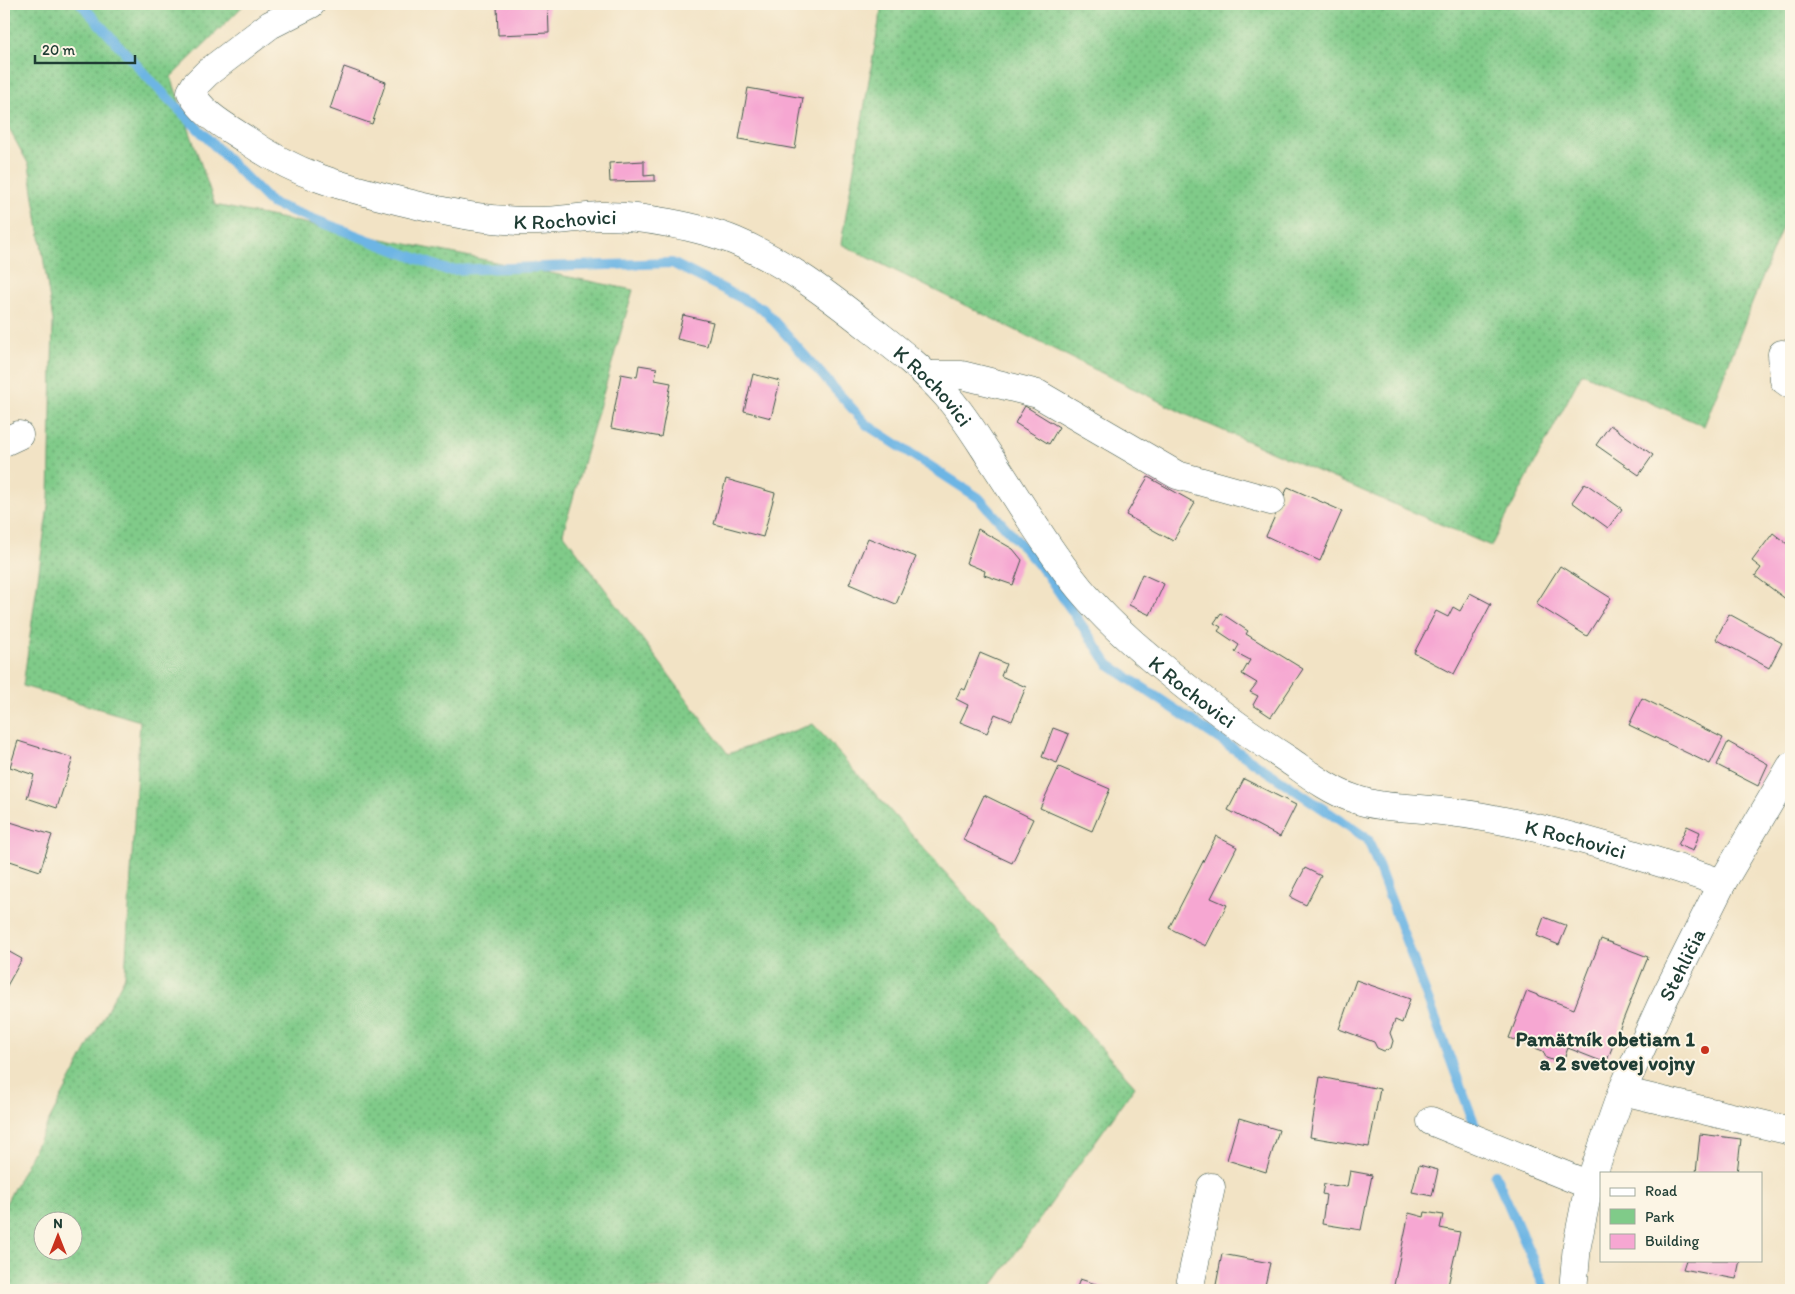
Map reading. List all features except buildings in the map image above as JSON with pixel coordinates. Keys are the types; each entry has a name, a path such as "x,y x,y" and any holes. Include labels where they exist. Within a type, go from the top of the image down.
{"street":[{"name":"K Rochovici","path":"311,4 270,25 207,73 195,85 192,92 199,105 208,114 254,146 311,176 346,188 457,214 498,220 541,221 606,216 654,221 720,234 754,249 796,273 883,338 928,376 959,412 1081,590 1118,628 1164,669 1201,698 1264,744 1336,792 1359,802 1438,810 1510,822 1576,838 1722,883"},
{"path":"1782,354 1784,380 1791,385"},
{"path":"928,376 962,375 1038,394 1177,475 1271,501"},
{"name":"Stehličia","path":"1573,1290 1577,1245 1589,1185 1622,1091 1661,1005 1722,883 1791,766"},
{"path":"1622,1091 1791,1131"},
{"path":"1431,1121 1589,1185"},
{"path":"1189,1290 1211,1187"}],"green space":[{"path":"4,4 245,4 171,77 215,205 633,290 563,533 728,754 813,724 1135,1086 989,1290 4,1290 4,1207 125,976 140,721 23,686 49,499 53,321 29,165 4,120"},
{"path":"882,4 1791,4 1791,204 1704,426 1582,373 1491,546 1187,415 841,244"}],"waterway":[{"path":"81,4 152,82 271,203 447,270 672,263 763,309 867,425 979,498 1046,573 1109,665 1368,839 1479,1136"},
{"path":"1495,1174 1546,1290"}],"place":[{"name":"Pamätník obetiam 1 a 2 svetovej vojny","path":"1705,1050"}]}
